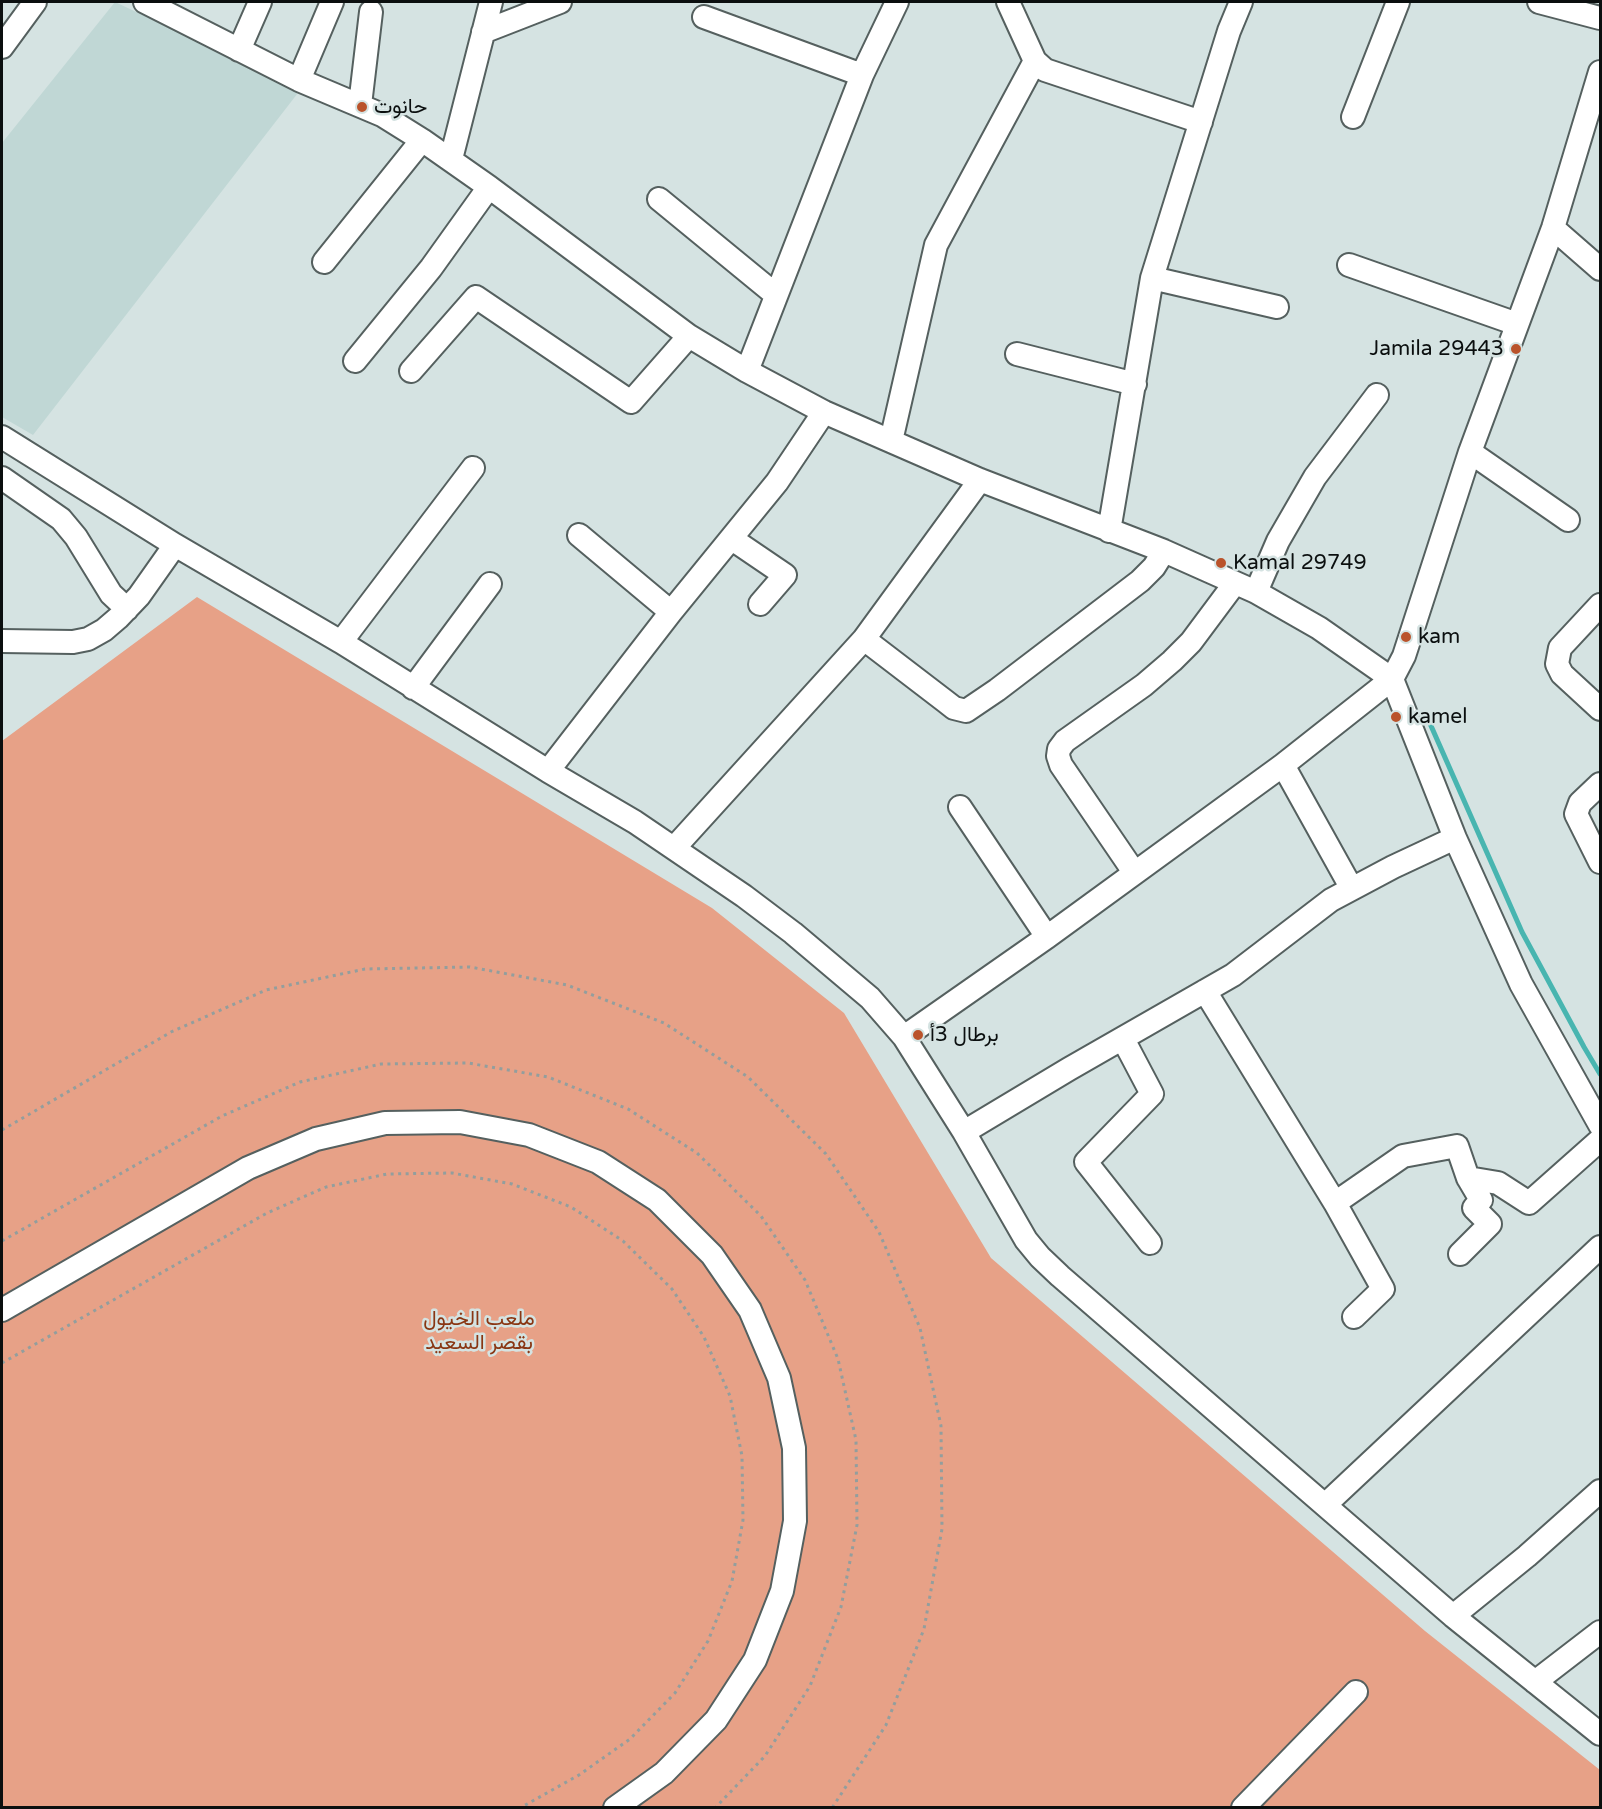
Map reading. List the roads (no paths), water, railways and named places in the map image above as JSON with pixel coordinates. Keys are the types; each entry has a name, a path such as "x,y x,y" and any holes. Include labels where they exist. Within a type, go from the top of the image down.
{"street":[{"path":"2,47 35,2"},
{"path":"145,2 181,10 239,50 299,80 382,115 451,159 689,336 747,371 824,412 980,480 1164,551 1245,588 1319,628 1392,679 1455,838 1521,984 1600,1125"},
{"path":"239,50 260,2"},
{"path":"299,80 332,2"},
{"path":"451,159 491,2"},
{"path":"483,32 560,2"},
{"path":"747,371 862,75 897,2"},
{"path":"1008,2 1035,61 1045,70 1201,122"},
{"path":"1109,531 1152,278 1229,31 1241,2"},
{"path":"1353,117 1398,2"},
{"path":"1539,2 1600,18"},
{"path":"360,105 371,12"},
{"path":"704,17 862,75"},
{"path":"891,441 936,245 1035,61"},
{"path":"903,1037 1047,937 1283,765 1392,679 1404,656 1470,452 1553,228 1600,72"},
{"path":"324,262 422,140"},
{"path":"354,361 431,268 489,187"},
{"path":"659,199 776,296"},
{"path":"1553,228 1600,269"},
{"path":"1350,265 1517,324"},
{"path":"1152,278 1276,308"},
{"path":"411,371 476,297 631,402 689,336"},
{"path":"1017,354 1135,384"},
{"path":"1134,872 1061,765 1058,756 1059,748 1065,741 1144,686 1245,588 1278,541 1315,477 1377,395"},
{"path":"548,771 671,612 777,482 824,412"},
{"path":"2,437 175,545 341,642 675,848 752,902 850,980 870,998 903,1037 964,1132 1026,1240 1040,1257 1453,1616 1600,1734"},
{"path":"1470,452 1568,520"},
{"path":"341,642 473,468"},
{"path":"2,478 61,519 76,537 111,594 126,609"},
{"path":"675,848 864,639 980,480"},
{"path":"579,535 671,612"},
{"path":"732,539 785,575 760,604"},
{"path":"2,641 73,642 104,630 139,596 175,545"},
{"path":"864,639 954,708 966,711 998,690 1140,581 1154,567 1164,551"},
{"path":"413,688 489,584"},
{"path":"1600,605 1560,648 1557,664 1562,674 1600,709"},
{"path":"1283,765 1352,889"},
{"path":"1600,784 1580,803 1576,814 1600,862"},
{"path":"960,807 1047,937"},
{"path":"964,1132 1233,975 1331,900 1455,838"},
{"path":"1205,991 1335,1203 1383,1289 1354,1317"},
{"path":"1123,1039 1152,1094 1086,1162 1150,1243"},
{"path":"2,1310 248,1168 316,1138 385,1123 460,1122 529,1135 598,1162 657,1200 712,1255 750,1310 780,1378 794,1448 795,1521 782,1591 755,1660 716,1720 664,1773 615,1808"},
{"path":"1468,1178 1498,1183 1529,1203 1600,1140"},
{"path":"1335,1203 1403,1156 1457,1146 1468,1178 1481,1200 1474,1208 1490,1224 1460,1254"},
{"path":"1325,1505 1600,1247"},
{"path":"1453,1616 1527,1556 1600,1491"},
{"path":"1536,1682 1600,1632"},
{"path":"1243,1808 1356,1692"}],"waterway":[{"path":"1428,719 1522,932 1600,1074"}],"place":[{"name":"حانوت","path":"362,107"},
{"name":"Jamila 29443","path":"1516,349"},
{"name":"Kamal 29749","path":"1221,563"},
{"name":"kam","path":"1406,637"},
{"name":"kamel","path":"1396,717"},
{"name":"برطال 3أ","path":"918,1035"}],"park label":[{"name":"ملعب الخيول بقصر السعيد","path":"479,1331"}]}
